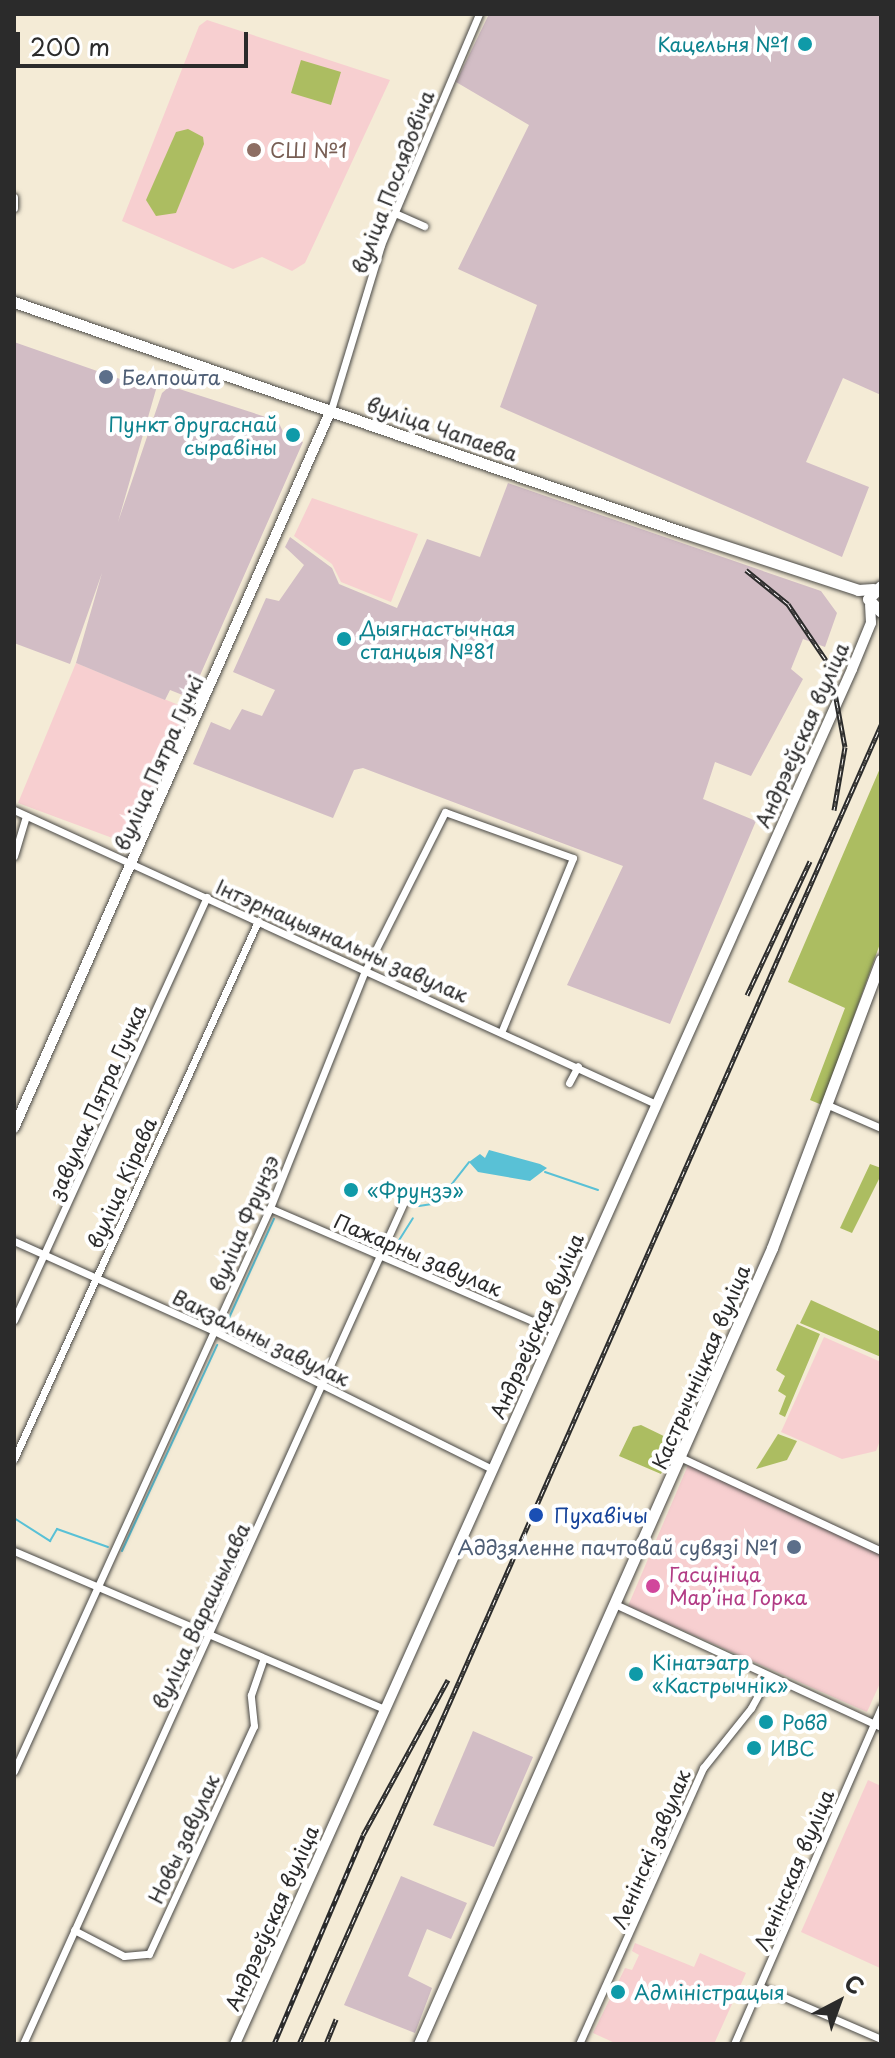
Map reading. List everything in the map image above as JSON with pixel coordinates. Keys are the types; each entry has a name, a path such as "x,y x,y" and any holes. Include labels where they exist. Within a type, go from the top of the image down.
{"main road":[{"name":"вуліца Чапаева","path":"14,302 858,590 877,588"},
{"name":"вуліца Пятра Гучкі","path":"14,1128 135,864 331,410"},
{"path":"869,604 877,588"},
{"name":"вуліца Чапаева","path":"858,590 881,613"},
{"name":"Андрэеўская вуліца","path":"869,604 871,623"},
{"name":"Андрэеўская вуліца","path":"235,2044 871,623 881,613"},
{"name":"Кастрычніцкая вуліца","path":"419,2044 682,1458 828,1105 881,960"}],"street":[{"name":"вуліца Послядовіча","path":"331,410 395,213 479,14"},
{"path":"14,197 14,208"},
{"path":"395,213 424,226"},
{"name":"Інтэрнацыянальны завулак","path":"14,810 365,971 502,1030 656,1104"},
{"name":"вуліца Фрунзэ","path":"14,1771 270,1208 365,971 445,812 573,858 502,1030"},
{"path":"14,856 26,816"},
{"name":"завулак Пятра Гучка","path":"14,1320 207,897"},
{"name":"вуліца Кірава","path":"14,1459 258,921"},
{"path":"569,1083 578,1066"},
{"path":"828,1105 881,1128"},
{"name":"вуліца Варашылава","path":"23,2044 211,1636 405,1200"},
{"name":"Пажарны завулак","path":"270,1208 555,1331"},
{"name":"Вакзальны завулак","path":"14,1241 214,1331 492,1469"},
{"path":"682,1458 881,1551"},
{"path":"14,1551 263,1660 384,1709"},
{"path":"617,1605 878,1726"},
{"name":"Новы завулак","path":"74,1930 124,1956 149,1954 254,1726 251,1695 263,1660"},
{"name":"Ленінскі завулак","path":"579,2044 703,1768 768,1677"},
{"name":"Ленінская вуліца","path":"734,2044 878,1726 881,1707"},
{"path":"761,1987 881,2039"}],"shaded area":[{"path":"489,14 881,14 881,395 843,378 806,462 869,487 842,557 500,407 537,305 458,269 529,125 456,82"},
{"name":"СШ №1","path":"207,20 390,80 305,263 292,271 262,257 233,269 122,221 199,26"},
{"path":"14,342 143,387 157,386 118,522 162,393 170,386 278,421 284,434 303,442 190,698 170,690 165,700 76,663 102,573 70,664 14,643"},
{"path":"508,483 821,591 837,613 825,647 803,639 791,669 803,679 751,776 715,762 703,799 756,821 670,1024 567,985 623,866 363,768 354,770 333,818 193,764 211,722 230,730 242,709 262,716 275,690 233,672 266,598 279,601 304,565 285,547 290,537 332,568 339,584 397,608 427,539 480,557"},
{"path":"312,498 418,534 391,602 341,582 332,564 294,536"},
{"path":"76,663 186,708 134,846 18,803"},
{"path":"824,1337 881,1362 881,1438 876,1451 842,1459 781,1432"},
{"path":"691,1458 881,1547 881,1681 867,1712 628,1606"},
{"path":"473,1731 533,1757 494,1847 433,1825"},
{"path":"868,1780 881,1786 880,1968 801,1932"},
{"path":"401,1876 467,1903 451,1939 427,1929 408,1976 432,1988 415,2033 344,2005"},
{"path":"635,1943 694,1967 700,1953 746,1973 714,2044 617,2044 593,2033 625,1968 632,1970 639,1955 632,1951"}],"green space":[{"path":"301,60 341,72 331,105 291,93"},
{"path":"188,129 203,137 204,144 176,213 156,216 146,200 176,132"},
{"path":"881,766 881,941 822,1105 810,1100 845,1008 788,982"},
{"path":"870,1164 881,1168 881,1175 852,1233 840,1228"},
{"path":"811,1300 881,1332 881,1357 800,1323"},
{"path":"797,1324 820,1334 785,1417 779,1414 786,1396 778,1391 785,1376 776,1370"},
{"path":"641,1425 674,1441 670,1454 656,1452 668,1458 661,1474 619,1456 633,1427"},
{"path":"778,1434 797,1441 787,1460 756,1469"}],"water":[{"path":"489,1150 547,1168 530,1181 478,1172 469,1162 480,1154 485,1158"}],"waterway":[{"path":"419,1206 437,1203 469,1162"},
{"path":"545,1172 598,1190"},
{"path":"391,1253 413,1218"},
{"path":"224,1329 274,1219"},
{"path":"122,1551 217,1345"},
{"path":"14,1518 50,1541 57,1529 108,1547"}],"railway":[{"path":"746,570 788,604 830,666 845,747 834,810"},
{"path":"299,2044 881,725"},
{"path":"747,995 810,861"},
{"path":"274,2044 363,1835 448,1680"},
{"path":"326,2044 336,2019"}],"place":[{"name":"Кацельня №1","path":"805,44"},
{"name":"СШ №1","path":"254,150"},
{"name":"Белпошта","path":"106,377"},
{"name":"Пункт другаснай сыравіны","path":"293,435"},
{"name":"Дыягнастычная станцыя №81","path":"344,639"},
{"name":"«Фрунзэ»","path":"351,1190"},
{"name":"Пухавічы","path":"536,1515"},
{"name":"Аддзяленне пачтовай сувязі №1","path":"794,1547"},
{"name":"Гасцініца Марʼіна Горка","path":"653,1586"},
{"name":"Кінатэатр «Кастрычнік»","path":"636,1674"},
{"name":"Ровд","path":"766,1722"},
{"name":"ИВС","path":"754,1748"},
{"name":"Адміністрацыя","path":"618,1992"}]}
